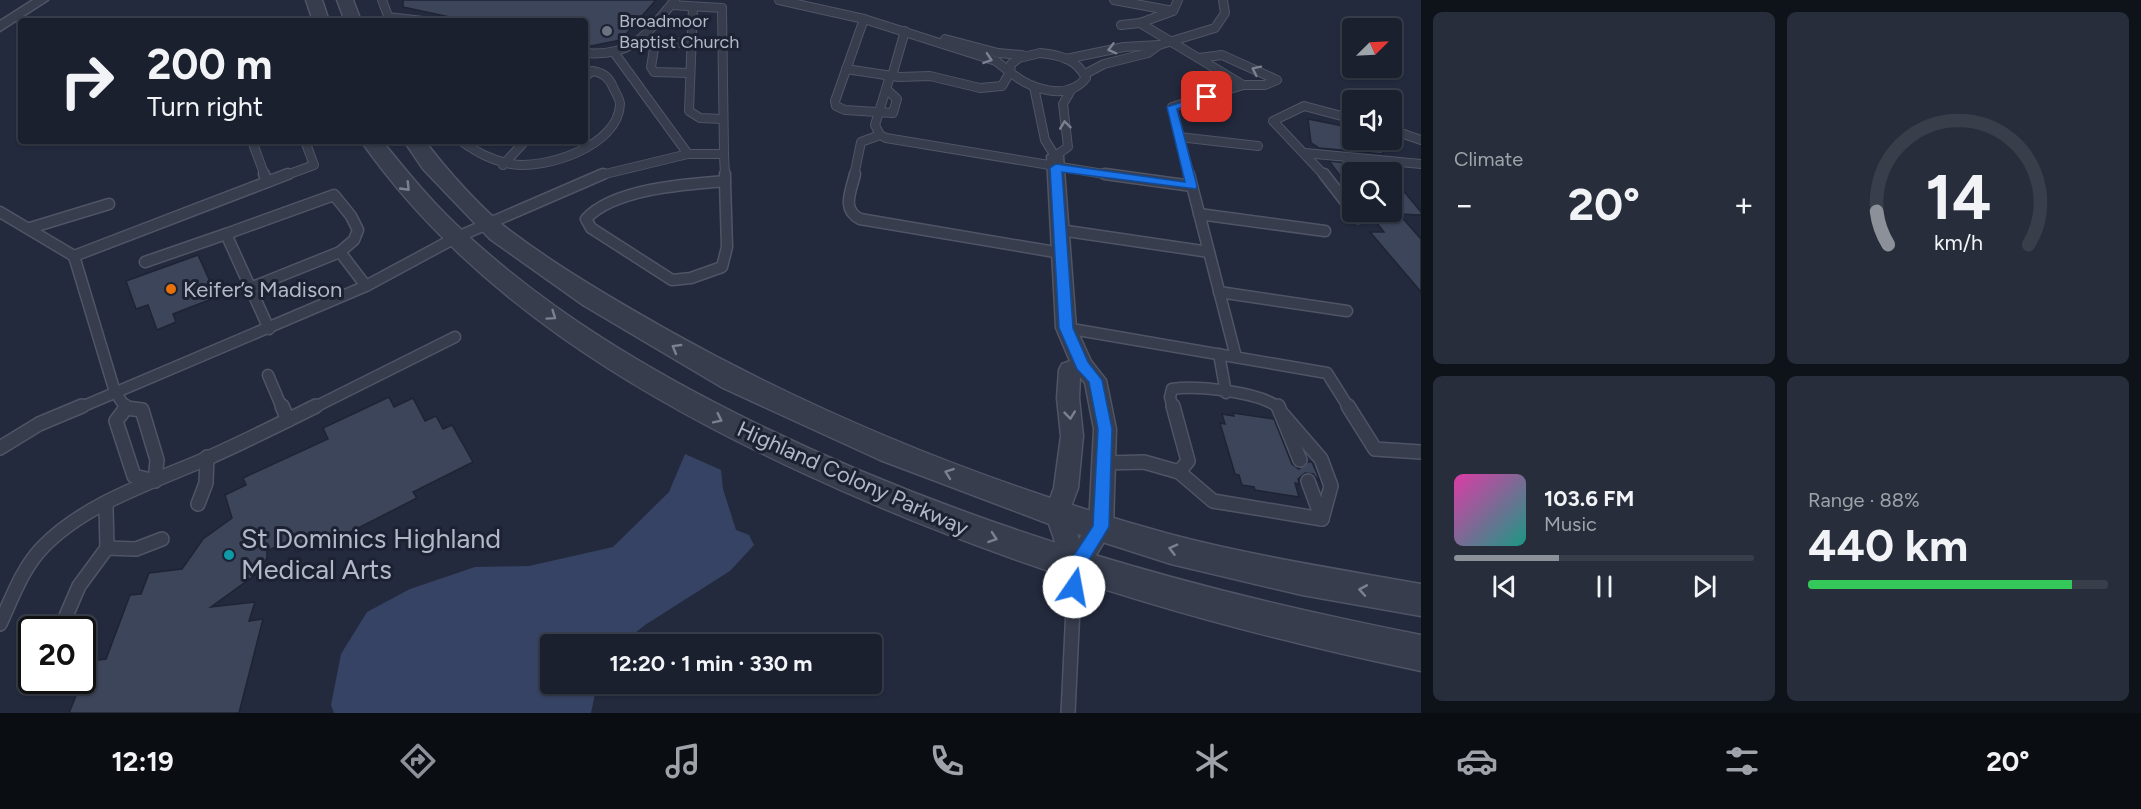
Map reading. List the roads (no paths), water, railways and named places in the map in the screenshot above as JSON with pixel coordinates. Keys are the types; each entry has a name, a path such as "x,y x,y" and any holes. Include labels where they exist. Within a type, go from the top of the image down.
{"street":[{"path":"0,27 42,0"},
{"path":"314,0 320,18"},
{"path":"345,0 352,18"},
{"name":"Highland Colony Parkway","path":"373,144 398,179 455,238 519,294 586,340 708,414 840,478 976,532 1075,566 1202,605 1342,639 1421,653"},
{"name":"Highland Colony Parkway","path":"416,144 431,164 487,224 592,299 733,380 891,451 1101,527 1171,549 1302,579 1421,600"},
{"path":"1055,162 1066,328 1082,365 1095,380 1101,403 1105,463 1101,527 1075,566"},
{"path":"1075,566 1057,512 1066,488 1072,436 1068,398 1070,370 1082,365"}],"lane":[{"path":"381,0 389,18"},
{"path":"779,0 864,19 996,61 1019,80 1034,87 1054,91 1071,90 1083,84 1085,74 1079,66 1066,59 1042,54 998,53 945,39 924,37"},
{"path":"1114,0 1173,11"},
{"path":"1121,25 1140,23 1173,11 1178,5 1178,0"},
{"path":"1085,74 1104,64 1148,52 1159,45 1215,28 1225,13 1223,0"},
{"path":"588,53 616,55 640,39 673,2 693,7 722,8 727,247 725,264 683,280 668,278 587,223 588,214 593,211 641,193 676,185 725,181"},
{"path":"693,7 689,111 700,118 723,119"},
{"path":"864,19 835,101 836,106 878,114 895,111 897,99 886,89"},
{"path":"1140,23 1243,85"},
{"path":"880,135 874,125 905,31"},
{"path":"640,39 655,43 692,43"},
{"path":"655,43 651,67 654,72 690,74"},
{"path":"1066,59 1136,43 1159,45"},
{"path":"616,55 688,154"},
{"path":"846,69 976,89 998,87 1011,72 1011,63 1022,55"},
{"path":"1199,58 1222,55 1277,81 1265,85 1243,85 1172,107 1236,357"},
{"path":"464,144 479,157 503,165 528,165 555,160 590,146 607,135 619,110 618,93 609,79 599,71 592,71 588,74"},
{"path":"1034,87 1040,101 1044,143 1055,162"},
{"path":"1055,162 1068,147 1063,104 1071,90"},
{"path":"1342,116 1304,106 1273,121 1305,153 1342,198"},
{"path":"1402,133 1421,140"},
{"path":"1061,253 860,219 851,214 848,207 861,142 880,135 1192,186"},
{"path":"1179,137 1258,146"},
{"path":"253,144 267,182"},
{"path":"74,256 314,165 306,144"},
{"path":"503,165 522,144"},
{"path":"1305,153 1421,164"},
{"path":"0,448 39,424 269,329 366,286 455,238 597,176 688,154 724,154"},
{"path":"145,262 334,195 351,216 358,230 354,240 340,252 250,288"},
{"path":"30,228 109,204"},
{"path":"0,212 74,256 115,392 126,408 142,410 157,460 155,481"},
{"path":"1199,214 1325,231"},
{"path":"1060,230 1209,252"},
{"path":"226,234 269,329"},
{"path":"340,252 366,286"},
{"path":"1219,292 1347,311"},
{"path":"1066,328 1327,373 1375,449 1421,452"},
{"path":"0,624 23,576 41,549 71,524 155,481 288,420 455,337"},
{"path":"1219,354 1226,393"},
{"path":"268,375 288,420"},
{"path":"1179,472 1188,461 1170,397 1172,389 1196,386 1268,401 1278,406 1300,460"},
{"path":"126,408 116,421 134,476 155,481"},
{"path":"1283,415 1321,459 1328,477 1331,486 1322,519"},
{"path":"198,504 206,483 207,458"},
{"path":"1105,463 1144,462 1179,472 1213,501 1322,519"},
{"path":"1308,481 1322,519"},
{"path":"66,616 79,586 107,548 106,506"},
{"path":"107,548 136,549 162,539"},
{"path":"1068,713 1075,566"}],"water":[{"path":"685,454 721,470 723,489 736,530 749,535 754,545 730,571 634,634 540,634 540,694 595,694 591,713 334,713 331,705 341,654 367,612 410,589 475,567 529,566 613,547 669,492"}],"place":[{"name":"Broadmoor Baptist Church","path":"607,31"},
{"name":"Keifer’s Madison","path":"171,289"},
{"name":"St Dominics Highland Medical Arts","path":"229,555"}]}
